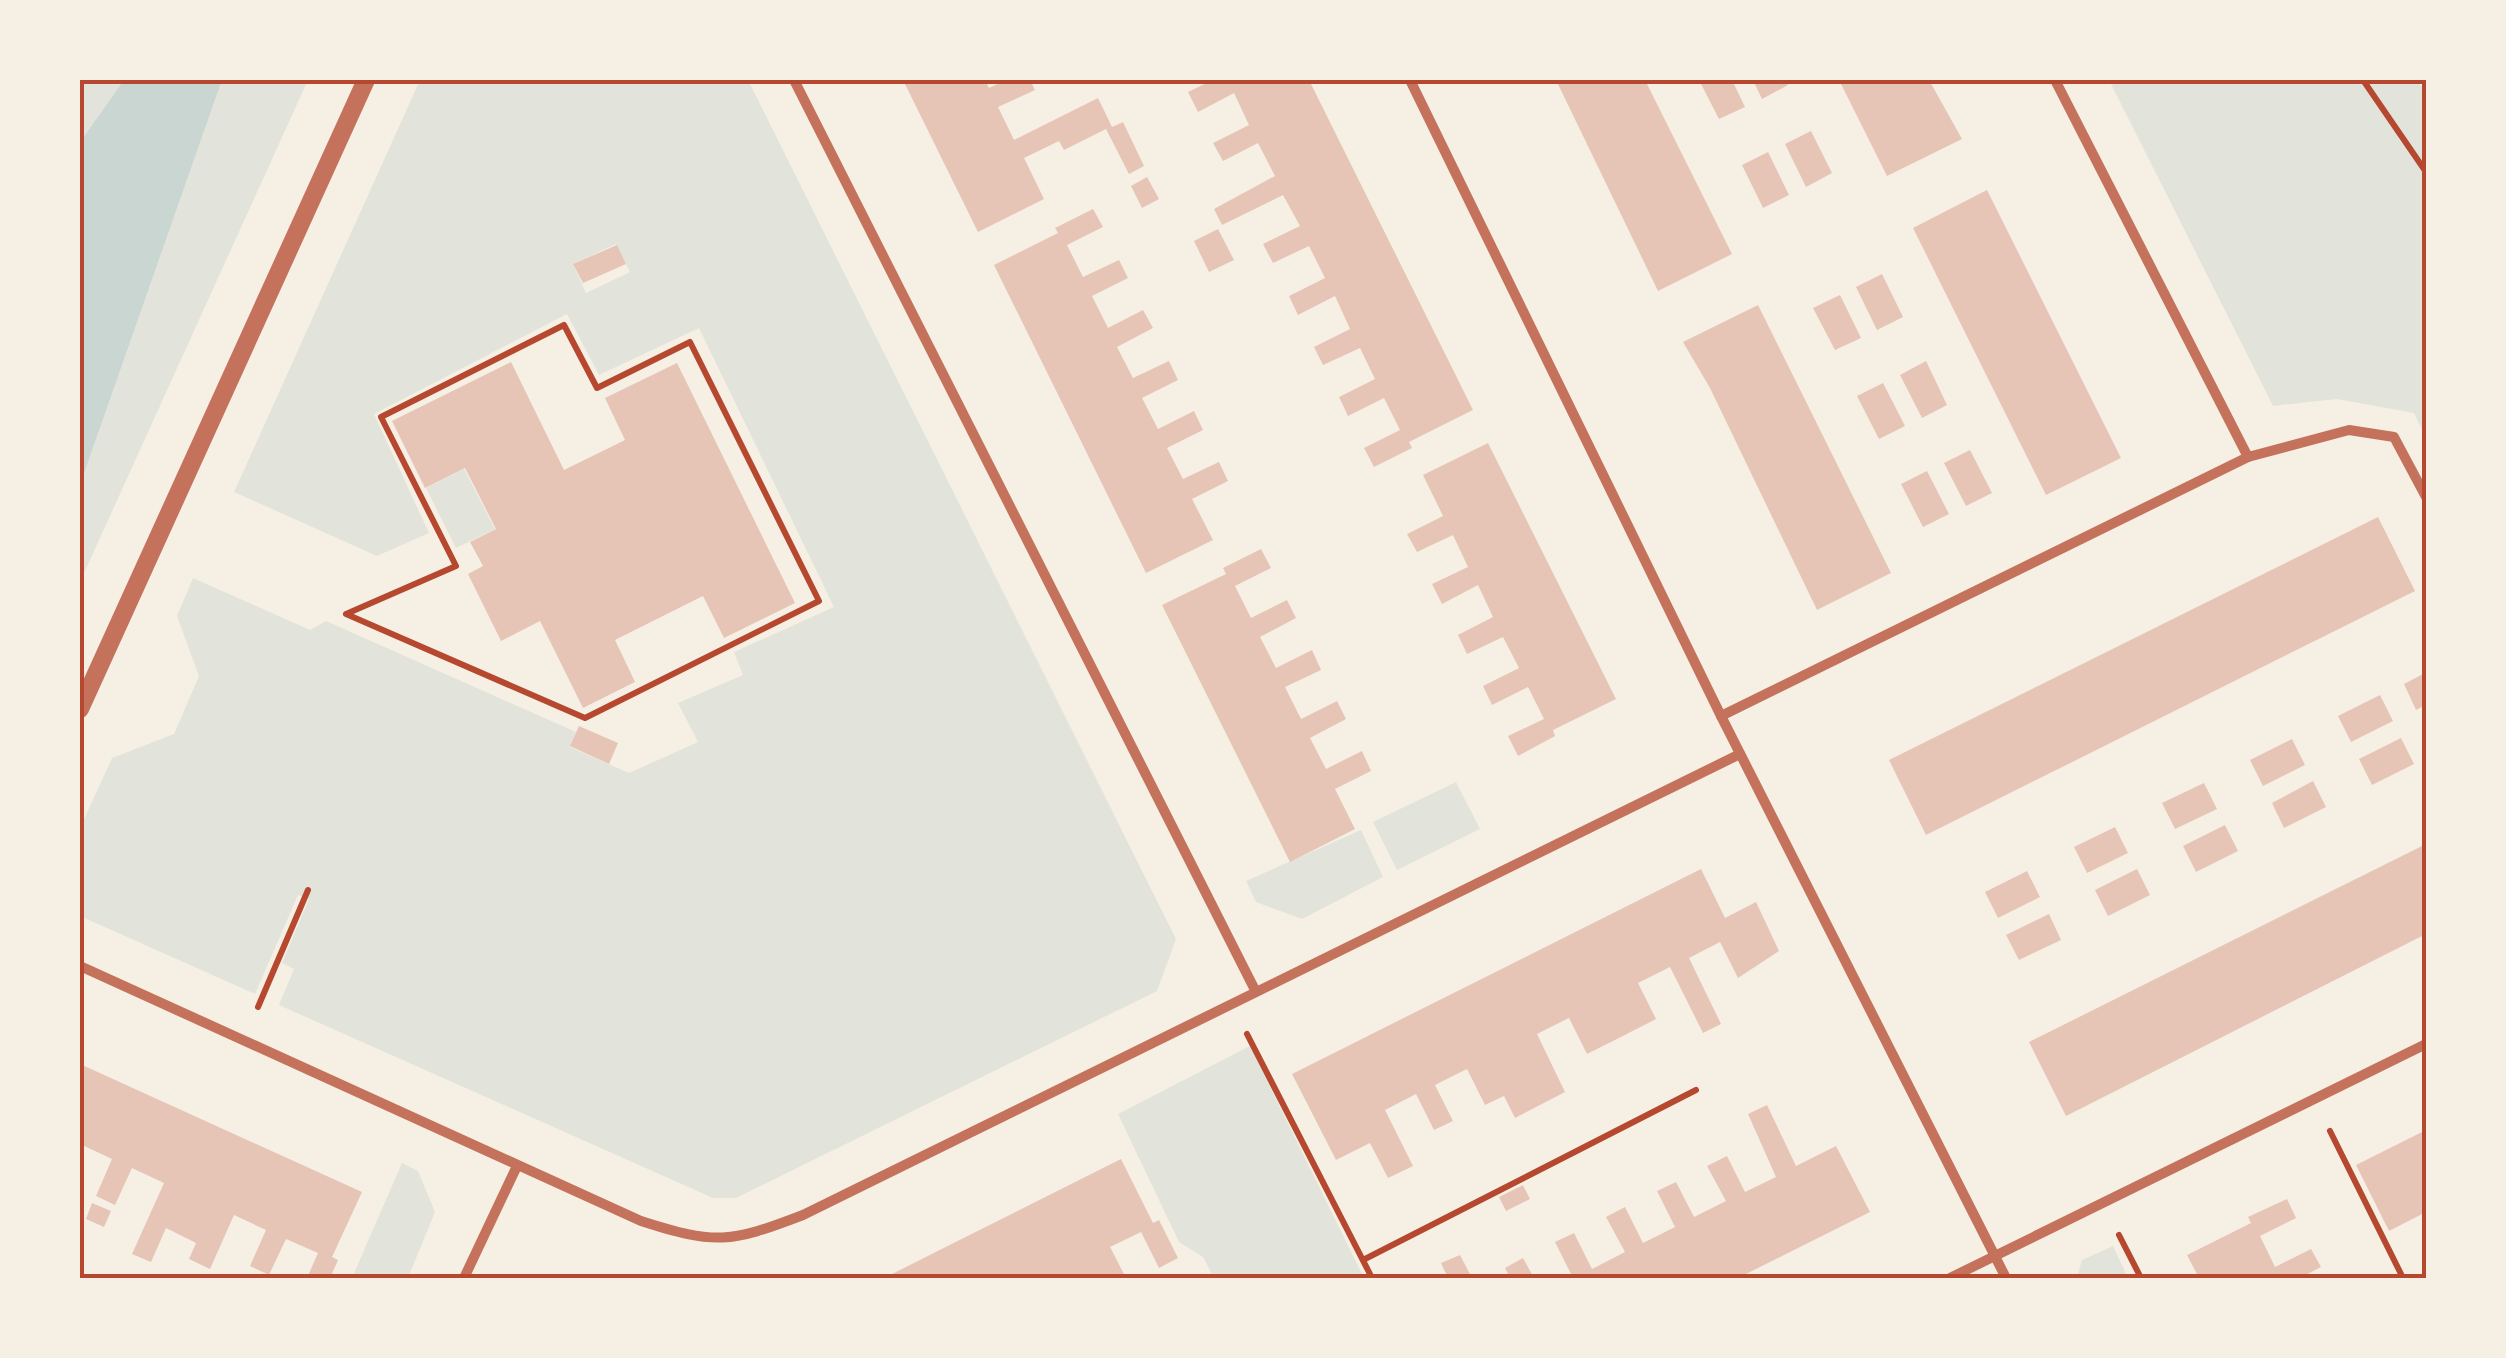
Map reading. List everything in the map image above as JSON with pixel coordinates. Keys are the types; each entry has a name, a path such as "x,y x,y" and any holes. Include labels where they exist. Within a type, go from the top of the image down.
{"street":[{"path":"80,709 366,80"},
{"path":"794,80 1255,990"},
{"path":"1410,80 1721,716 2006,1278"},
{"path":"2055,80 2248,457"},
{"path":"1721,716 2248,457 2349,430 2394,436 2426,497"},
{"path":"80,966 517,1166 684,1235 741,1239 803,1215 1230,1001 1740,754"},
{"path":"1950,1278 2426,1044"},
{"path":"464,1278 517,1166"}],"path":[{"path":"2363,80 2426,172"},
{"path":"564,326 596,388 690,342 819,601 585,718 346,614 456,566 382,417 564,326"},
{"path":"244,1041 308,890"},
{"path":"1230,1001 1372,1278"},
{"path":"1363,1260 1696,1090"},
{"path":"2314,1100 2402,1278"},
{"path":"2104,1202 2141,1278"}],"shaded area":[{"path":"80,80 124,80 80,142"},
{"path":"124,80 222,80 80,485 80,142"},
{"path":"222,80 308,80 80,582 80,485"},
{"path":"420,80 748,80 1176,939 1157,991 736,1198 713,1198 279,1005 294,969 282,963 309,899 298,895 255,994 80,916 80,828 112,758 174,734 199,676 177,616 193,578 310,630 326,621 576,732 570,747 629,773 698,742 678,703 743,675 734,652 834,607 699,328 599,375 567,314 374,414 429,533 377,556 234,492","holes":["616,244 630,272 586,293 573,264"]},
{"path":"2109,80 2417,80 2426,93 2426,438 2414,413 2337,399 2273,406"},
{"path":"464,469 495,529 456,548 426,488"},
{"path":"1456,782 1480,829 1397,870 1373,822"},
{"path":"1361,830 1383,877 1302,919 1256,902 1246,881"},
{"path":"1250,1046 1364,1278 1214,1278 1203,1257 1179,1242 1118,1114"},
{"path":"402,1163 418,1171 435,1212 408,1278 352,1278"},
{"path":"2113,1246 2128,1278 2077,1278 2082,1260"}],"building":[{"path":"903,80 985,80 989,88 1006,80 1030,80 1035,90 998,107 1014,140 1098,98 1112,127 1123,122 1144,166 1129,174 1106,129 1064,150 1059,141 1024,158 1044,199 978,232"},
{"path":"1213,80 1309,80 1473,410 1409,442 1412,448 1374,467 1364,448 1400,430 1384,398 1348,416 1339,397 1375,379 1360,348 1323,365 1314,347 1350,329 1335,296 1298,315 1289,296 1325,278 1309,246 1273,263 1263,244 1300,226 1283,195 1222,225 1214,209 1275,176 1258,143 1223,161 1213,143 1249,125 1234,93 1198,112 1188,92"},
{"path":"1556,80 1645,80 1732,254 1658,291"},
{"path":"1699,80 1732,80 1745,107 1719,119"},
{"path":"1753,80 1785,80 1788,85 1762,99"},
{"path":"1839,80 1929,80 1962,139 1887,176"},
{"path":"1811,131 1832,173 1806,187 1785,144"},
{"path":"1768,152 1789,195 1763,208 1742,165"},
{"path":"1147,177 1159,199 1142,208 1131,186"},
{"path":"1987,190 2121,458 2046,495 1913,228"},
{"path":"1093,209 1103,227 1067,245 1083,277 1119,260 1128,278 1092,296 1108,328 1143,310 1153,328 1117,347 1133,378 1169,361 1178,380 1142,398 1158,429 1194,411 1203,430 1167,448 1183,479 1219,462 1228,481 1192,499 1213,540 1146,573 994,265 1058,233 1055,228"},
{"path":"1218,229 1234,260 1209,272 1194,241"},
{"path":"617,245 626,264 583,283 573,264"},
{"path":"1882,274 1903,317 1877,330 1856,287"},
{"path":"1840,295 1861,338 1835,350 1813,308"},
{"path":"1758,305 1891,573 1817,610 1710,388 1683,342"},
{"path":"1926,361 1947,405 1922,418 1900,375"},
{"path":"511,362 564,470 625,440 605,398 677,363 795,603 724,638 703,596 615,640 635,682 583,708 540,621 501,641 468,574 483,566 470,542 496,529 465,468 425,488 392,421"},
{"path":"1883,383 1905,426 1879,439 1857,396"},
{"path":"1488,443 1616,699 1553,730 1555,736 1518,756 1508,736 1544,719 1528,687 1492,705 1483,686 1519,668 1503,637 1467,654 1458,635 1493,617 1478,585 1442,604 1432,584 1468,567 1453,535 1417,552 1407,534 1443,516 1423,475"},
{"path":"1970,450 1992,493 1966,506 1944,463"},
{"path":"1927,471 1949,514 1923,527 1901,484"},
{"path":"2378,517 2415,591 1926,835 1889,760"},
{"path":"1261,549 1271,568 1235,586 1251,618 1287,600 1296,618 1260,637 1276,668 1312,650 1321,670 1285,687 1301,719 1337,701 1346,719 1310,738 1326,769 1362,751 1371,771 1335,789 1355,829 1290,862 1162,605 1226,574 1223,568"},
{"path":"2425,673 2426,705 2416,710 2404,684"},
{"path":"2380,695 2393,721 2351,742 2338,716"},
{"path":"579,726 618,743 609,764 570,746"},
{"path":"2401,738 2414,764 2372,785 2359,759"},
{"path":"2292,739 2305,765 2263,786 2250,760"},
{"path":"2313,781 2326,807 2284,828 2272,803"},
{"path":"2204,783 2217,809 2175,829 2162,803"},
{"path":"2225,825 2238,851 2196,872 2183,846"},
{"path":"2115,827 2128,853 2087,873 2074,847"},
{"path":"2426,844 2426,934 2066,1116 2029,1042"},
{"path":"1701,869 1725,918 1756,902 1779,951 1738,978 1720,942 1689,958 1721,1024 1703,1033 1670,967 1638,983 1656,1019 1621,1037 1587,1054 1569,1018 1537,1034 1565,1092 1515,1118 1504,1096 1485,1105 1467,1069 1435,1085 1453,1121 1434,1130 1416,1094 1385,1110 1413,1166 1388,1178 1370,1143 1336,1160 1292,1074"},
{"path":"2137,869 2150,895 2108,916 2095,890"},
{"path":"2027,871 2040,897 1998,918 1985,892"},
{"path":"2049,914 2061,940 2019,960 2006,935"},
{"path":"80,1064 362,1192 332,1257 338,1260 330,1278 307,1278 318,1253 286,1239 269,1275 250,1266 266,1230 234,1215 210,1269 189,1259 196,1243 166,1228 151,1262 132,1254 164,1183 132,1168 115,1205 96,1196 112,1159 80,1144"},
{"path":"1767,1105 1796,1166 1836,1146 1870,1212 1738,1278 1573,1278 1555,1242 1574,1233 1592,1269 1625,1252 1606,1217 1625,1207 1643,1243 1675,1227 1657,1191 1676,1182 1694,1217 1726,1201 1707,1166 1727,1156 1745,1192 1776,1177 1748,1114"},
{"path":"2426,1130 2426,1212 2389,1231 2356,1165"},
{"path":"1121,1159 1153,1223 1159,1220 1178,1258 1159,1268 1141,1232 1110,1247 1126,1278 884,1278"},
{"path":"1523,1185 1530,1199 1506,1211 1499,1197"},
{"path":"2287,1199 2296,1218 2260,1236 2275,1267 2311,1249 2321,1267 2300,1278 2199,1278 2187,1255 2251,1223 2248,1217"},
{"path":"92,1203 111,1211 104,1227 86,1219"},
{"path":"1460,1255 1472,1278 1449,1278 1445,1272 1441,1263"},
{"path":"1523,1258 1534,1278 1510,1278 1505,1268"}]}
